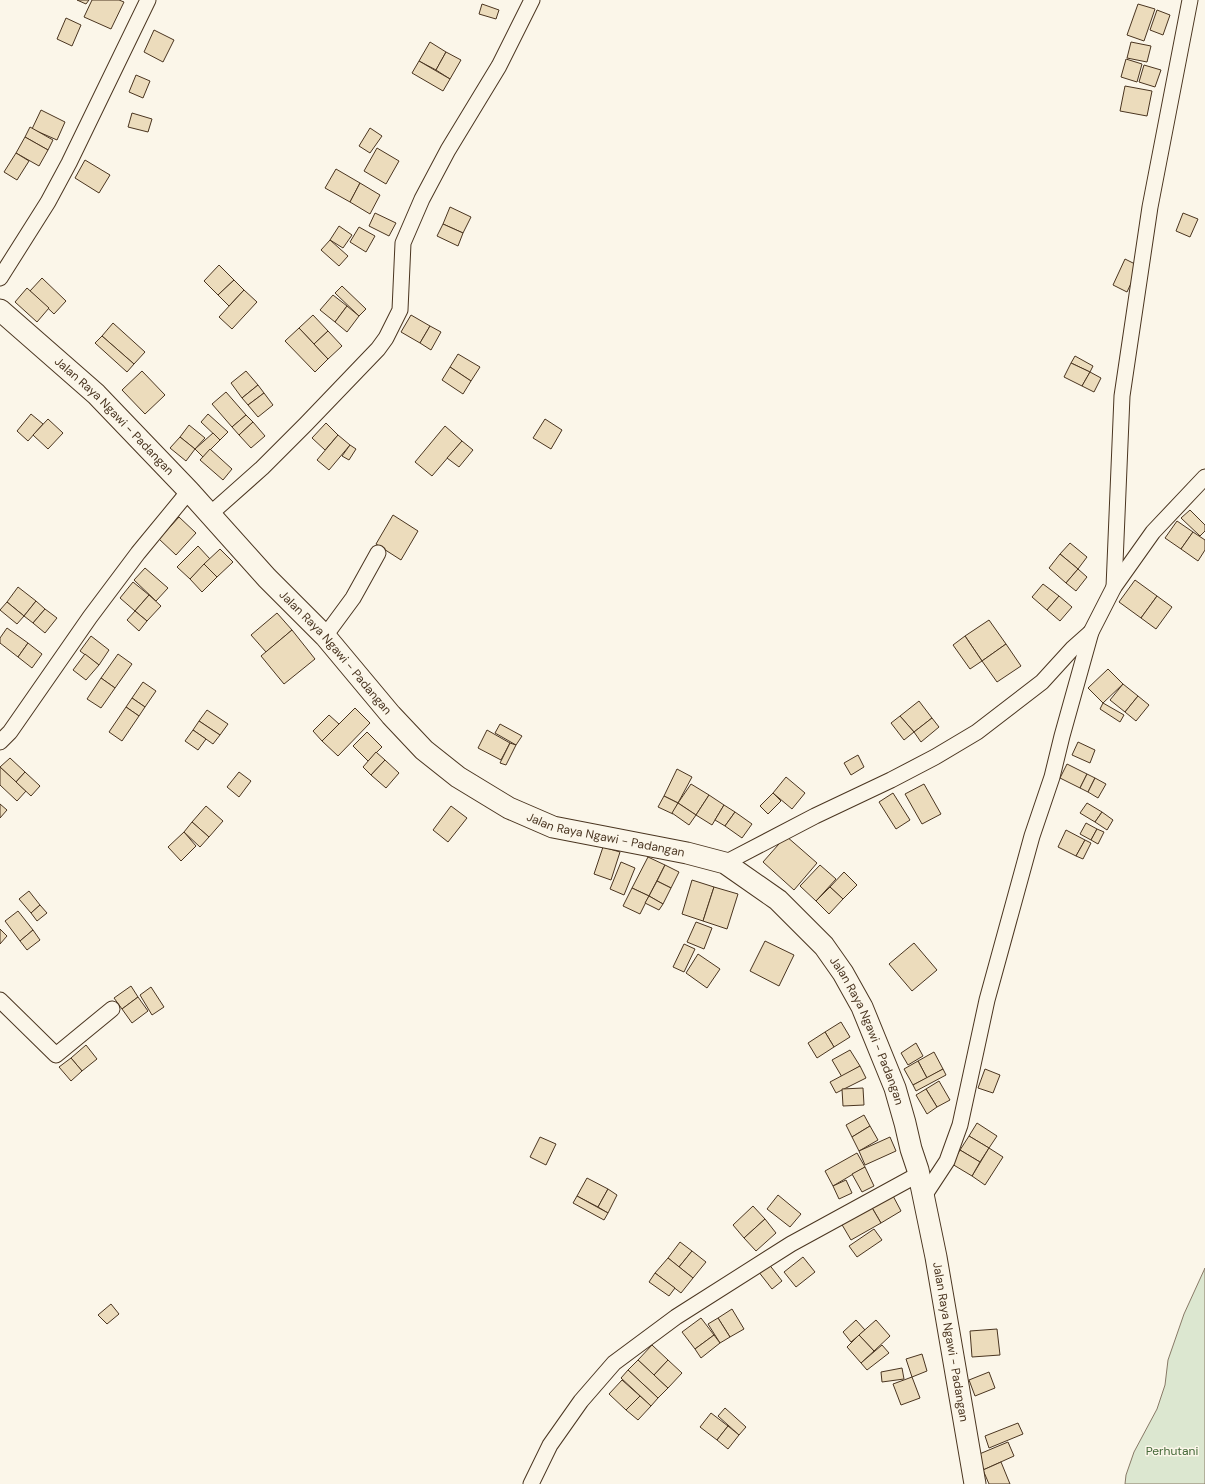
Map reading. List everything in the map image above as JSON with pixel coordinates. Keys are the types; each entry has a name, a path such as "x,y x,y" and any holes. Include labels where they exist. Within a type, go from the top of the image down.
{"highway":[{"name":"Jalan Raya Ngawi - Padangan","path":"0,310 96,394 189,491 267,578 325,636 392,715 424,750 458,777 509,808 553,827 687,853 725,863 778,900 824,946 843,973 862,1007 890,1076 919,1174 936,1257 975,1484"}],"street":[{"path":"0,278 48,202 62,176 148,0"},
{"path":"209,515 262,468 378,349 386,338 400,310 403,243 422,199 448,150 499,66 532,0"},
{"path":"1114,587 1122,396 1150,207 1190,0"},
{"path":"924,1196 947,1161 960,1125 987,1000 1032,836 1052,777 1091,632 1114,587 1153,532 1205,477"},
{"path":"0,742 10,732 90,617 138,553 189,491"},
{"path":"325,636 353,598 378,553"},
{"path":"725,863 815,816 891,780 935,757 977,732 1042,682 1073,648 1091,632"},
{"path":"0,1000 56,1055 112,1009"},
{"path":"531,1484 550,1445 581,1401 614,1363 676,1317 792,1244 919,1174"}],"green space":[{"name":"Perhutani","path":"1205,1268 1205,1484 1125,1484 1126,1475 1134,1452 1157,1409 1165,1385 1168,1360 1184,1314"}],"building":[{"path":"77,0 89,0 86,4"},
{"path":"92,0 119,0 124,2 111,29 84,17"},
{"path":"482,4 499,10 496,19 479,14"},
{"path":"1138,4 1155,9 1144,41 1127,35"},
{"path":"1157,10 1170,15 1163,35 1150,30"},
{"path":"66,18 81,25 72,46 57,39"},
{"path":"154,30 174,40 163,62 144,52"},
{"path":"430,42 446,52 436,70 419,61"},
{"path":"1131,42 1151,46 1147,62 1127,58"},
{"path":"446,52 461,60 450,79 436,70"},
{"path":"1126,59 1142,64 1137,82 1121,77"},
{"path":"419,61 450,79 443,91 412,73"},
{"path":"1144,65 1161,70 1155,87 1139,82"},
{"path":"136,75 150,81 143,98 129,92"},
{"path":"1125,86 1152,91 1147,116 1120,111"},
{"path":"41,110 65,122 57,140 32,129"},
{"path":"132,113 152,119 148,132 128,127"},
{"path":"30,127 53,140 48,150 25,137"},
{"path":"370,128 382,136 370,153 359,146"},
{"path":"25,137 48,150 39,166 16,153"},
{"path":"377,148 399,161 386,184 364,171"},
{"path":"16,153 29,161 17,180 4,172"},
{"path":"85,160 110,175 99,193 75,178"},
{"path":"336,169 360,183 350,202 325,188"},
{"path":"360,183 380,195 370,214 350,202"},
{"path":"450,207 471,217 463,233 443,224"},
{"path":"375,213 396,223 389,236 369,226"},
{"path":"1183,213 1198,219 1190,237 1176,231"},
{"path":"443,224 463,233 458,246 437,236"},
{"path":"339,226 352,235 343,248 330,240"},
{"path":"359,227 375,236 366,252 350,242"},
{"path":"330,240 348,256 339,266 321,250"},
{"path":"1125,259 1139,266 1127,292 1113,285"},
{"path":"219,265 234,280 218,295 204,281"},
{"path":"42,278 66,301 54,314 30,291"},
{"path":"234,280 244,290 229,306 218,295"},
{"path":"342,286 366,309 359,316 335,293"},
{"path":"27,288 49,308 37,322 15,302"},
{"path":"244,290 257,302 232,329 219,317"},
{"path":"333,295 347,306 335,322 320,310"},
{"path":"347,306 359,316 347,332 335,322"},
{"path":"313,315 328,331 314,344 299,328"},
{"path":"411,315 430,326 420,343 401,332"},
{"path":"113,323 145,352 134,364 102,336"},
{"path":"430,326 441,332 431,350 420,343"},
{"path":"299,328 328,359 315,372 285,341"},
{"path":"328,331 342,346 328,359 314,344"},
{"path":"102,336 134,364 127,372 95,343"},
{"path":"458,354 480,367 471,381 450,367"},
{"path":"1075,356 1093,366 1090,372 1071,363"},
{"path":"1071,363 1090,372 1082,386 1064,377"},
{"path":"450,367 471,381 463,394 442,380"},
{"path":"142,371 165,395 145,414 122,390"},
{"path":"246,371 258,385 242,398 231,383"},
{"path":"1090,372 1101,378 1094,392 1082,386"},
{"path":"258,385 264,393 248,405 242,398"},
{"path":"226,392 246,415 232,427 212,404"},
{"path":"264,393 273,405 258,417 248,405"},
{"path":"31,414 43,424 28,441 17,431"},
{"path":"208,414 228,432 220,440 201,422"},
{"path":"246,415 253,422 239,435 232,427"},
{"path":"48,419 63,433 48,449 33,435"},
{"path":"545,419 562,430 551,449 533,438"},
{"path":"253,422 265,436 251,448 239,435"},
{"path":"326,423 338,435 325,450 312,438"},
{"path":"189,425 205,438 195,449 180,437"},
{"path":"445,426 462,441 432,476 415,462"},
{"path":"213,433 220,440 203,457 195,449"},
{"path":"338,435 350,445 329,470 317,460"},
{"path":"180,437 195,449 186,461 170,448"},
{"path":"462,441 473,450 459,467 447,458"},
{"path":"350,445 356,449 349,460 342,456"},
{"path":"210,449 232,469 223,480 200,460"},
{"path":"1190,510 1205,525 1205,531 1200,536 1181,518"},
{"path":"393,515 418,531 401,560 376,544"},
{"path":"179,517 196,533 176,555 159,539"},
{"path":"1177,521 1193,532 1181,549 1165,538"},
{"path":"1193,532 1205,540 1205,550 1198,561 1181,549"},
{"path":"1070,543 1087,557 1078,569 1060,554"},
{"path":"198,546 210,559 190,579 177,567"},
{"path":"220,549 233,562 217,577 204,564"},
{"path":"1060,554 1078,569 1066,583 1049,568"},
{"path":"204,564 217,577 202,592 190,579"},
{"path":"145,568 168,588 156,601 134,580"},
{"path":"1078,569 1087,577 1076,591 1066,583"},
{"path":"1135,580 1157,596 1141,618 1119,602"},
{"path":"133,582 149,595 135,611 120,598"},
{"path":"1043,584 1059,596 1047,610 1032,597"},
{"path":"18,587 36,601 24,616 7,602"},
{"path":"149,595 161,606 147,621 135,611"},
{"path":"1059,596 1072,607 1060,621 1047,610"},
{"path":"1157,596 1172,607 1156,629 1141,618"},
{"path":"36,601 45,609 33,623 24,616"},
{"path":"7,602 24,616 17,624 0,610"},
{"path":"45,609 57,618 45,633 33,623"},
{"path":"135,611 147,621 139,631 127,620"},
{"path":"277,613 292,630 266,652 251,635"},
{"path":"989,620 1006,644 982,661 965,636"},
{"path":"7,628 28,643 18,657 0,643 0,638"},
{"path":"292,630 315,659 284,684 261,656"},
{"path":"91,636 109,650 99,665 80,651"},
{"path":"965,636 982,661 970,669 953,645"},
{"path":"28,643 42,654 32,668 18,657"},
{"path":"1006,644 1021,666 997,682 982,661"},
{"path":"85,654 99,665 86,680 73,670"},
{"path":"118,654 132,664 115,688 101,678"},
{"path":"1108,669 1123,684 1103,703 1088,688"},
{"path":"101,678 115,688 101,708 87,699"},
{"path":"143,682 156,691 145,707 132,698"},
{"path":"1123,684 1138,696 1125,712 1110,700"},
{"path":"1138,696 1149,705 1136,721 1125,712"},
{"path":"132,698 145,707 139,716 126,707"},
{"path":"919,701 932,718 914,732 900,716"},
{"path":"1103,703 1124,715 1120,722 1100,709"},
{"path":"126,707 139,716 122,741 109,732"},
{"path":"355,708 370,723 338,756 322,741"},
{"path":"207,710 228,724 220,735 199,721"},
{"path":"329,715 339,724 322,741 313,731"},
{"path":"900,716 914,732 904,740 891,723"},
{"path":"932,718 939,727 921,742 914,732"},
{"path":"199,721 220,735 213,744 193,730"},
{"path":"500,724 522,736 516,745 495,733"},
{"path":"193,730 206,739 198,750 185,741"},
{"path":"487,730 510,743 501,760 478,748"},
{"path":"367,732 382,747 368,761 353,746"},
{"path":"1078,742 1095,750 1090,763 1072,755"},
{"path":"510,743 516,745 506,765 500,763"},
{"path":"376,752 385,760 371,775 363,767"},
{"path":"858,755 864,767 851,775 844,763"},
{"path":"10,758 25,772 16,782 0,767"},
{"path":"385,760 399,773 386,788 371,775"},
{"path":"1067,764 1087,774 1080,788 1060,778"},
{"path":"0,767 26,791 17,801 0,785"},
{"path":"677,769 692,777 678,803 664,796"},
{"path":"25,772 40,786 31,796 16,782"},
{"path":"239,772 251,781 239,797 227,787"},
{"path":"1087,774 1095,778 1088,792 1080,788"},
{"path":"786,777 805,793 792,809 773,793"},
{"path":"1095,778 1106,784 1098,798 1088,792"},
{"path":"691,784 709,795 696,815 678,803"},
{"path":"924,784 941,814 922,824 905,794"},
{"path":"773,793 781,801 768,814 760,806"},
{"path":"893,793 910,820 896,829 879,802"},
{"path":"709,795 724,805 712,825 696,815"},
{"path":"664,796 678,803 673,814 658,807"},
{"path":"678,803 696,815 689,825 672,813"},
{"path":"1087,803 1102,812 1095,822 1080,813"},
{"path":"0,804 7,810 0,818"},
{"path":"724,805 735,812 725,826 715,820"},
{"path":"206,806 223,821 209,837 192,822"},
{"path":"451,806 467,818 448,842 433,830"},
{"path":"735,812 752,824 742,838 725,826"},
{"path":"1102,812 1113,820 1107,830 1095,822"},
{"path":"192,822 209,837 200,847 184,832"},
{"path":"1086,823 1097,829 1091,840 1080,834"},
{"path":"1097,829 1104,832 1098,844 1091,840"},
{"path":"1066,830 1085,840 1076,856 1058,847"},
{"path":"184,832 196,846 181,861 168,847"},
{"path":"786,836 817,863 794,890 763,862"},
{"path":"1085,840 1091,843 1083,859 1076,856"},
{"path":"603,847 620,852 611,880 594,874"},
{"path":"648,857 665,865 649,896 632,888"},
{"path":"621,862 635,868 624,895 610,889"},
{"path":"665,865 679,872 671,888 657,881"},
{"path":"820,865 836,879 816,901 800,886"},
{"path":"844,872 857,885 843,899 830,887"},
{"path":"692,880 714,887 703,921 682,914"},
{"path":"657,881 671,888 663,904 649,896"},
{"path":"714,887 738,894 727,929 703,921"},
{"path":"830,887 843,899 829,914 816,901"},
{"path":"632,888 649,896 640,914 623,906"},
{"path":"29,891 40,905 31,913 19,899"},
{"path":"649,896 663,904 659,910 645,903"},
{"path":"40,905 47,913 37,921 31,913"},
{"path":"18,911 33,930 20,941 5,921"},
{"path":"696,922 712,928 704,949 687,942"},
{"path":"0,929 7,936 0,944"},
{"path":"33,930 40,940 27,950 20,941"},
{"path":"765,941 794,955 779,986 750,971"},
{"path":"914,943 937,970 912,991 889,964"},
{"path":"684,944 695,949 684,972 673,967"},
{"path":"698,954 720,969 707,988 686,973"},
{"path":"131,986 138,997 122,1009 114,998"},
{"path":"151,987 164,1007 152,1015 140,995"},
{"path":"138,997 148,1011 132,1023 122,1009"},
{"path":"841,1022 850,1037 834,1047 825,1032"},
{"path":"825,1032 834,1047 817,1058 808,1043"},
{"path":"916,1043 923,1056 908,1065 901,1053"},
{"path":"86,1045 97,1059 82,1071 71,1058"},
{"path":"850,1050 860,1066 842,1077 832,1060"},
{"path":"934,1052 943,1069 927,1078 918,1061"},
{"path":"71,1058 82,1071 71,1081 59,1067"},
{"path":"918,1061 927,1078 913,1085 904,1069"},
{"path":"860,1066 866,1078 836,1093 830,1082"},
{"path":"943,1069 946,1075 916,1091 913,1085"},
{"path":"985,1069 1000,1075 993,1093 978,1088"},
{"path":"939,1081 950,1100 937,1107 926,1089"},
{"path":"863,1088 864,1105 843,1106 842,1089"},
{"path":"926,1089 937,1107 927,1114 916,1095"},
{"path":"864,1115 870,1126 852,1137 846,1125"},
{"path":"977,1123 997,1136 989,1148 969,1136"},
{"path":"870,1126 878,1140 859,1151 852,1137"},
{"path":"969,1136 989,1148 980,1162 960,1150"},
{"path":"540,1137 556,1144 546,1165 530,1157"},
{"path":"890,1137 896,1151 865,1165 859,1151"},
{"path":"989,1148 1003,1157 985,1185 972,1176"},
{"path":"960,1150 980,1162 972,1176 952,1164"},
{"path":"857,1153 865,1167 833,1186 825,1171"},
{"path":"865,1167 874,1186 862,1192 852,1174"},
{"path":"587,1178 608,1189 598,1207 577,1196"},
{"path":"846,1180 852,1193 839,1199 833,1186"},
{"path":"608,1189 617,1195 608,1213 598,1207"},
{"path":"892,1194 901,1211 881,1223 871,1206"},
{"path":"778,1195 801,1214 790,1227 767,1209"},
{"path":"577,1196 608,1213 604,1220 573,1203"},
{"path":"753,1206 765,1219 744,1238 733,1225"},
{"path":"871,1206 881,1223 851,1240 841,1223"},
{"path":"765,1219 776,1233 756,1251 744,1238"},
{"path":"874,1229 882,1240 857,1257 849,1246"},
{"path":"680,1242 692,1251 679,1267 668,1258"},
{"path":"692,1251 706,1262 693,1278 679,1267"},
{"path":"803,1257 815,1272 796,1287 784,1272"},
{"path":"668,1258 693,1278 681,1293 655,1273"},
{"path":"768,1263 782,1281 772,1289 758,1271"},
{"path":"655,1273 675,1288 669,1296 649,1282"},
{"path":"111,1304 119,1314 107,1324 98,1315"},
{"path":"732,1309 744,1329 730,1337 718,1318"},
{"path":"701,1318 714,1335 695,1349 682,1332"},
{"path":"718,1318 730,1337 720,1343 708,1324"},
{"path":"856,1320 865,1330 851,1342 843,1332"},
{"path":"876,1320 890,1336 874,1351 859,1335"},
{"path":"997,1329 1000,1355 972,1357 970,1331"},
{"path":"714,1335 720,1343 701,1358 695,1349"},
{"path":"859,1335 874,1351 861,1363 847,1347"},
{"path":"652,1345 668,1360 654,1375 638,1360"},
{"path":"882,1345 889,1353 867,1370 861,1363"},
{"path":"922,1354 927,1371 912,1377 906,1359"},
{"path":"638,1360 668,1388 658,1398 628,1370"},
{"path":"668,1360 682,1373 668,1388 654,1375"},
{"path":"902,1368 904,1379 882,1382 881,1372"},
{"path":"628,1370 658,1398 651,1406 621,1378"},
{"path":"989,1372 995,1388 975,1396 969,1380"},
{"path":"912,1377 920,1398 901,1405 893,1384"},
{"path":"622,1380 640,1396 626,1410 609,1394"},
{"path":"640,1396 651,1406 638,1420 626,1410"},
{"path":"725,1408 746,1427 739,1435 718,1416"},
{"path":"711,1413 728,1426 717,1440 700,1427"},
{"path":"1018,1423 1023,1434 989,1448 985,1436"},
{"path":"728,1426 739,1435 728,1449 717,1440"},
{"path":"1008,1442 1014,1456 983,1470 977,1455"},
{"path":"1001,1462 1010,1484 989,1484 983,1470"}]}
